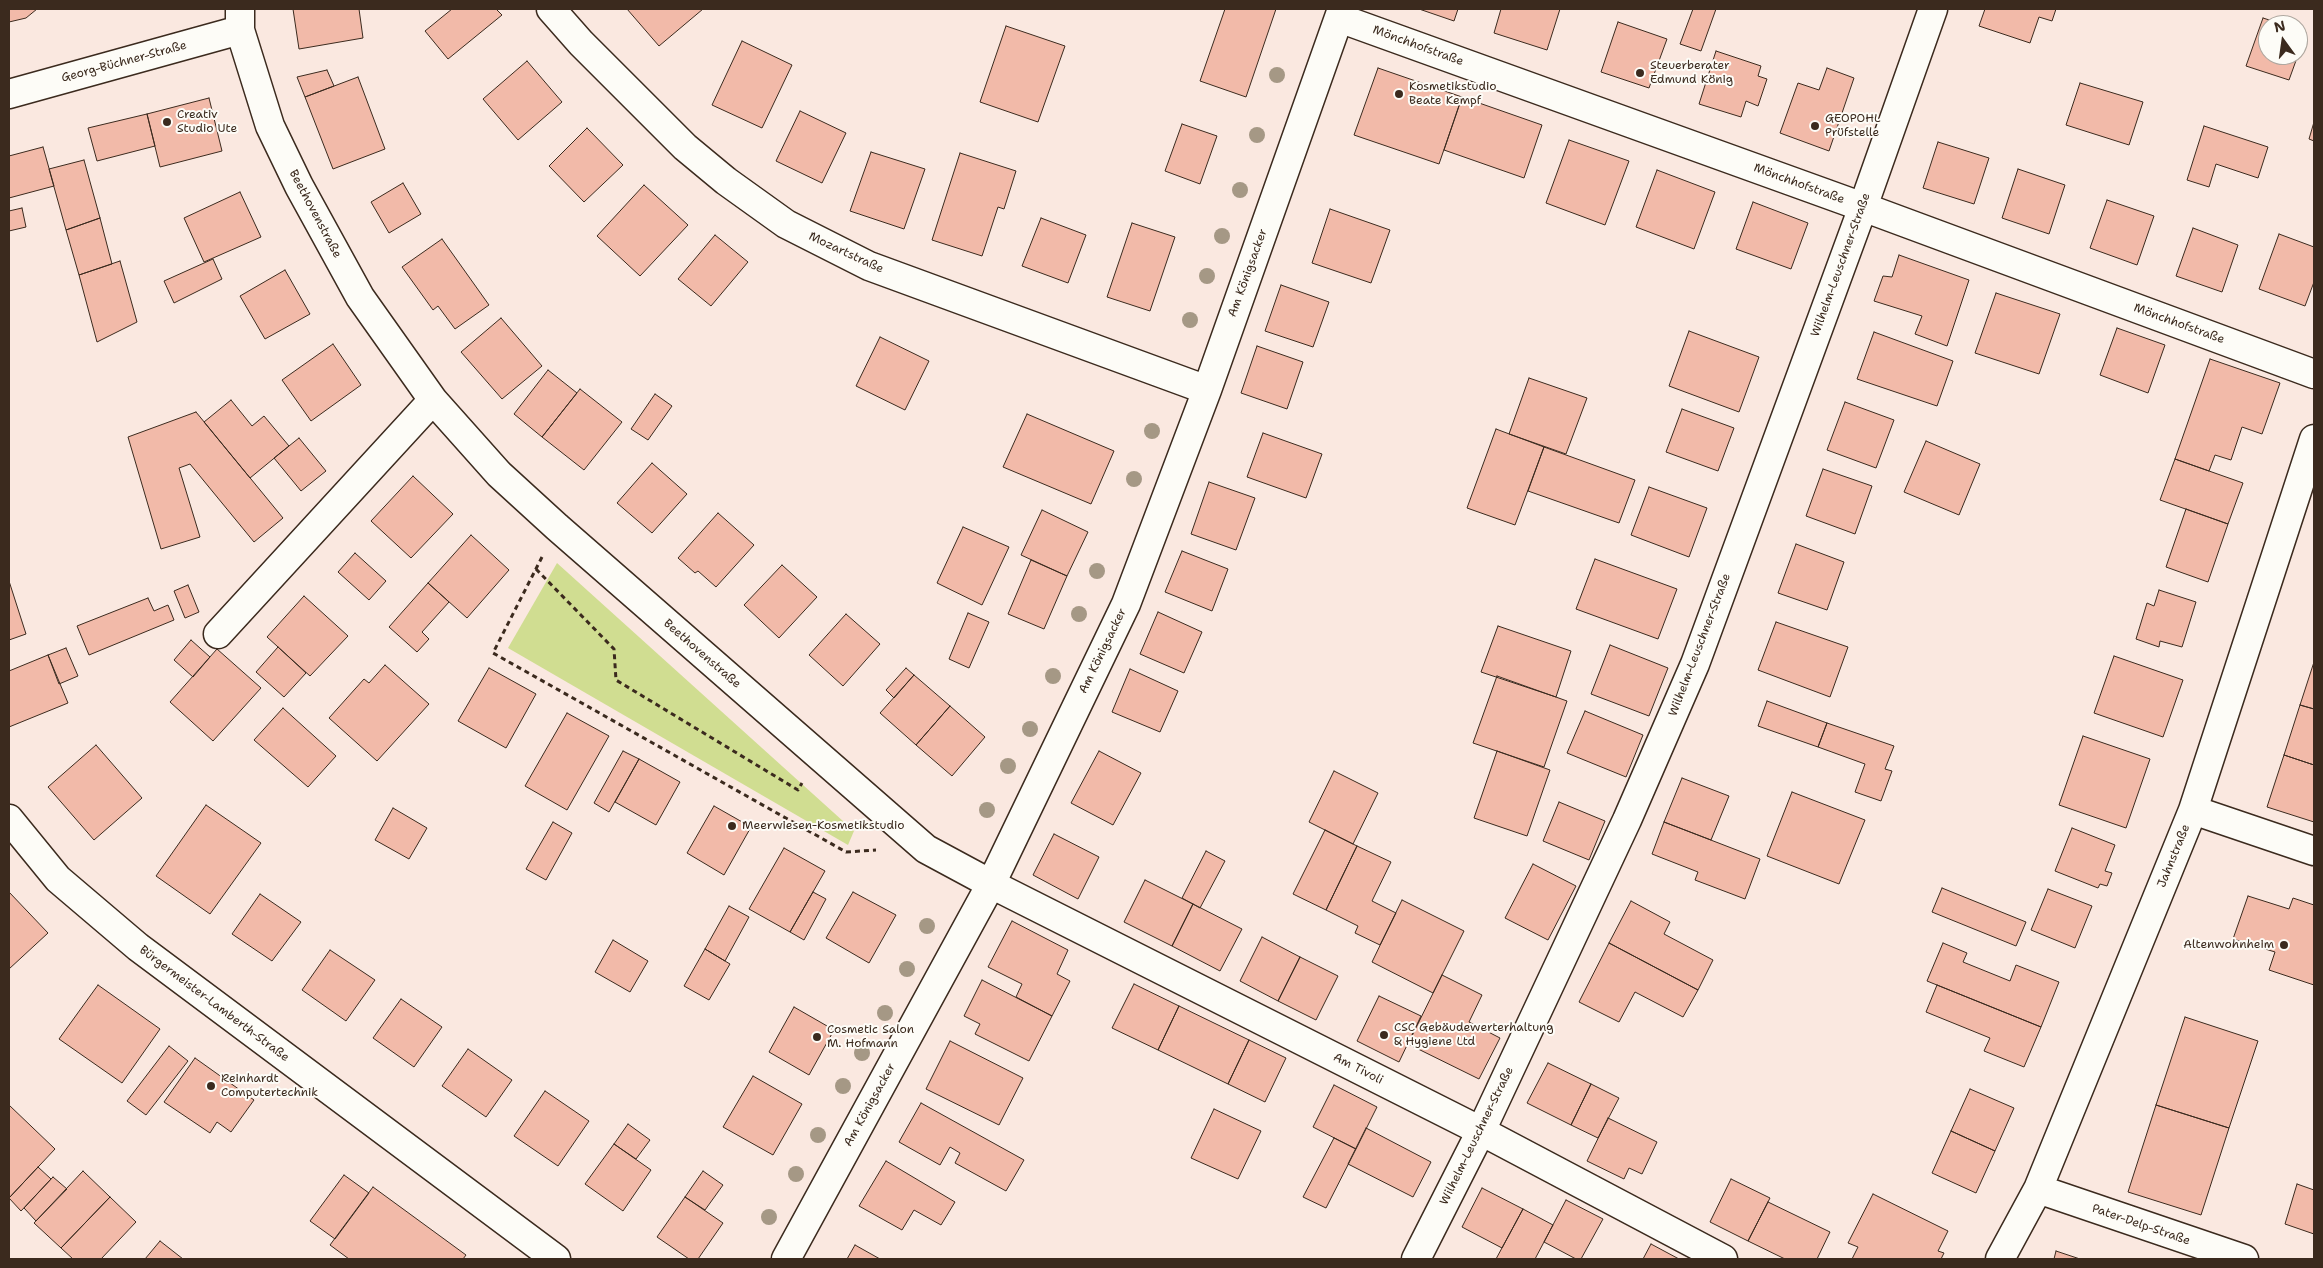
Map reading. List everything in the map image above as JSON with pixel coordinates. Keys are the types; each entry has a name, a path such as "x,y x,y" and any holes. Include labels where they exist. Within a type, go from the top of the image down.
{"street":[{"name":"Mozartstraße","path":"551,9 581,43 685,147 726,181 786,224 869,266 1206,390"},
{"name":"Wilhelm-Leuschner-Straße","path":"1416,1259 1481,1131 1627,820 1695,664 1863,207 1932,9"},
{"name":"Am Königsacker","path":"786,1259 991,884 1126,604 1206,390 1341,13"},
{"name":"Mönchhofstraße","path":"1341,13 2314,374"},
{"name":"Georg-Büchner-Straße","path":"9,94 240,19"},
{"name":"Beethovenstraße","path":"240,19 270,126 300,186 360,297 433,400 499,474 557,528 926,849 991,884"},
{"path":"218,634 433,400"},
{"name":"Jahnstraße","path":"2000,1259 2038,1189 2193,810 2314,439"},
{"path":"2193,810 2314,851"},
{"name":"Bürgermeister-Lamberth-Straße","path":"9,819 58,879 138,947 556,1259"},
{"name":"Am Tivoli","path":"991,884 1481,1131 1723,1259"},
{"name":"Pater-Delp-Straße","path":"2038,1189 2244,1259"}],"path":[{"path":"557,528 493,653 846,852 926,849"},
{"path":"536,569 614,649 616,680 798,790 818,755"}],"green space":[{"path":"557,563 854,831 848,845 508,648"}],"building":[{"path":"9,9 37,9 26,18 9,22"},
{"path":"293,9 359,9 363,38 299,49"},
{"path":"452,9 496,9 502,15 448,59 425,31"},
{"path":"627,9 703,9 659,46"},
{"path":"1225,9 1276,9 1246,97 1200,81"},
{"path":"1419,9 1458,9 1454,21"},
{"path":"1501,9 1560,9 1547,50 1494,33"},
{"path":"1693,9 1716,9 1701,51 1680,44"},
{"path":"1985,9 2056,9 2052,21 2039,17 2030,43 1979,26"},
{"path":"1618,22 1667,39 1649,88 1601,72"},
{"path":"1006,26 1065,46 1038,122 980,102"},
{"path":"2258,32 2258,65 2294,65 2289,80 2246,66"},
{"path":"742,41 792,65 762,128 712,105"},
{"path":"1716,51 1761,66 1758,76 1767,79 1758,106 1746,101 1741,117 1699,104"},
{"path":"527,61 562,102 518,140 483,99"},
{"path":"1378,68 1462,97 1439,164 1354,135"},
{"path":"1827,68 1854,78 1829,151 1780,133 1798,83 1819,90"},
{"path":"327,70 334,86 305,97 297,77"},
{"path":"358,77 385,149 333,169 305,97"},
{"path":"2080,83 2143,102 2129,145 2066,125"},
{"path":"1462,97 1542,125 1524,178 1444,150"},
{"path":"209,98 222,151 160,167 147,114"},
{"path":"800,111 846,133 822,183 776,161"},
{"path":"147,114 155,146 97,161 88,128"},
{"path":"2314,122 2314,141 2309,139"},
{"path":"1182,124 1217,136 1200,184 1165,171"},
{"path":"2204,126 2268,147 2258,178 2216,164 2209,187 2187,180"},
{"path":"587,128 623,165 584,202 549,166"},
{"path":"1569,140 1629,161 1605,225 1546,203"},
{"path":"1938,142 1989,158 1974,204 1923,188"},
{"path":"43,147 54,186 9,198 9,156"},
{"path":"871,152 925,169 904,229 850,211"},
{"path":"960,153 1016,171 1004,209 998,207 982,256 932,240"},
{"path":"84,160 100,218 66,230 49,169"},
{"path":"2018,169 2065,185 2049,234 2002,218"},
{"path":"1657,170 1715,192 1694,249 1636,227"},
{"path":"403,183 421,214 389,233 371,202"},
{"path":"644,185 688,225 640,276 597,236"},
{"path":"240,192 261,237 204,262 184,218"},
{"path":"2107,200 2154,216 2137,265 2090,248"},
{"path":"1753,202 1808,223 1791,269 1736,249"},
{"path":"22,208 26,227 9,231 9,211"},
{"path":"1330,209 1390,230 1371,283 1312,263"},
{"path":"100,218 112,264 79,275 66,230"},
{"path":"1041,218 1086,235 1068,283 1022,266"},
{"path":"1132,223 1175,237 1150,311 1107,297"},
{"path":"2193,228 2238,245 2222,292 2176,276"},
{"path":"2279,234 2314,247 2314,282 2305,306 2259,289"},
{"path":"715,235 748,262 711,306 678,279"},
{"path":"442,239 489,305 455,329 438,306 433,310 402,267"},
{"path":"1899,255 1969,280 1947,346 1915,334 1922,316 1874,301 1883,276 1892,277"},
{"path":"213,259 222,279 174,303 164,281"},
{"path":"120,261 137,322 97,342 79,275"},
{"path":"285,270 310,314 265,339 240,296"},
{"path":"1281,285 1329,302 1313,347 1265,331"},
{"path":"1996,293 2060,314 2039,374 1975,353"},
{"path":"501,318 542,366 502,399 461,352"},
{"path":"2117,328 2165,345 2148,393 2100,375"},
{"path":"1689,331 1759,357 1739,412 1669,386"},
{"path":"1874,332 1953,361 1937,406 1857,379"},
{"path":"880,337 929,361 905,410 856,386"},
{"path":"333,344 361,385 311,421 282,380"},
{"path":"1257,346 1303,362 1287,409 1241,393"},
{"path":"2210,359 2280,383 2262,434 2242,427 2231,460 2215,455 2209,471 2175,459"},
{"path":"548,370 577,393 542,437 514,414"},
{"path":"1529,378 1587,398 1566,454 1509,434"},
{"path":"580,389 622,422 584,470 542,437"},
{"path":"655,394 672,406 648,440 631,429"},
{"path":"231,400 252,426 264,416 289,446 250,478 204,422"},
{"path":"1845,402 1894,420 1876,468 1827,450"},
{"path":"1682,409 1734,428 1718,471 1666,452"},
{"path":"196,412 283,518 254,542 190,464 179,468 200,537 161,549 128,437"},
{"path":"1027,414 1114,451 1091,504 1003,467"},
{"path":"1496,429 1544,447 1515,525 1467,508"},
{"path":"1263,433 1322,454 1306,498 1247,477"},
{"path":"299,438 326,471 301,491 274,458"},
{"path":"1926,441 1980,464 1959,515 1904,492"},
{"path":"1544,447 1635,480 1619,523 1528,491"},
{"path":"2175,459 2243,483 2228,524 2160,500"},
{"path":"652,463 687,494 652,533 617,503"},
{"path":"1823,469 1872,486 1855,534 1806,516"},
{"path":"413,476 453,514 411,558 371,521"},
{"path":"1209,482 1255,498 1236,550 1191,534"},
{"path":"1649,487 1707,508 1689,557 1631,535"},
{"path":"2186,509 2228,524 2208,582 2166,567"},
{"path":"1042,510 1088,532 1067,576 1021,555"},
{"path":"718,513 754,545 716,587 698,571 695,573 678,558"},
{"path":"963,527 1009,547 982,605 937,583"},
{"path":"471,535 509,570 467,618 428,583"},
{"path":"1796,544 1844,562 1827,610 1778,593"},
{"path":"1182,551 1228,569 1212,611 1165,592"},
{"path":"355,553 386,581 369,600 338,572"},
{"path":"1595,559 1677,589 1658,639 1576,609"},
{"path":"1031,560 1067,576 1044,629 1008,614"},
{"path":"782,565 817,597 779,638 744,605"},
{"path":"9,581 26,634 9,640"},
{"path":"428,583 449,602 422,632 429,639 417,652 389,627"},
{"path":"188,585 199,612 185,618 174,591"},
{"path":"2159,590 2196,602 2182,647 2160,641 2159,647 2136,639 2147,603 2154,606"},
{"path":"304,596 348,636 310,676 267,637"},
{"path":"148,598 154,611 168,605 174,620 89,655 77,626"},
{"path":"1158,612 1202,632 1184,673 1140,654"},
{"path":"968,613 989,622 969,668 949,659"},
{"path":"846,614 880,644 843,686 809,655"},
{"path":"1776,622 1848,647 1830,697 1758,670"},
{"path":"1498,626 1571,651 1556,697 1481,672"},
{"path":"191,640 210,657 193,677 174,660"},
{"path":"1610,645 1668,668 1649,716 1591,694"},
{"path":"278,647 306,673 284,697 256,672"},
{"path":"66,648 78,676 59,684 48,655"},
{"path":"217,649 261,688 213,741 170,702"},
{"path":"48,655 68,703 9,727 9,671"},
{"path":"2114,656 2183,680 2163,737 2094,713"},
{"path":"2314,662 2314,709 2300,705"},
{"path":"385,665 429,704 377,761 329,718 364,679 369,683"},
{"path":"489,668 536,694 506,748 458,721"},
{"path":"906,668 914,675 894,698 886,690"},
{"path":"1130,669 1178,691 1160,732 1112,712"},
{"path":"914,675 950,706 916,745 880,713"},
{"path":"1497,676 1567,701 1544,767 1473,743"},
{"path":"1767,701 1827,723 1818,747 1758,726"},
{"path":"2300,705 2314,709 2314,765 2284,755"},
{"path":"950,706 985,737 952,776 916,745"},
{"path":"283,708 336,756 308,787 254,740"},
{"path":"1585,711 1643,735 1626,777 1567,753"},
{"path":"567,713 609,736 567,810 525,786"},
{"path":"1827,723 1894,746 1885,769 1892,771 1881,801 1855,792 1865,764 1818,747"},
{"path":"2083,736 2150,759 2126,828 2059,805"},
{"path":"96,745 142,798 94,840 48,787"},
{"path":"623,751 639,759 609,812 594,803"},
{"path":"1099,751 1141,773 1113,825 1071,803"},
{"path":"1497,751 1550,770 1527,836 1474,818"},
{"path":"2284,755 2314,765 2314,822 2267,807"},
{"path":"639,759 680,782 656,825 615,802"},
{"path":"1334,771 1378,793 1353,844 1309,822"},
{"path":"1682,778 1729,796 1711,840 1664,822"},
{"path":"1792,792 1865,820 1839,884 1767,856"},
{"path":"1559,802 1605,821 1589,860 1543,841"},
{"path":"206,805 261,843 210,914 156,876"},
{"path":"714,806 751,827 724,875 687,853"},
{"path":"393,808 427,828 409,859 375,840"},
{"path":"553,822 572,833 546,880 526,869"},
{"path":"1664,822 1760,859 1745,899 1695,880 1698,872 1652,854"},
{"path":"2072,828 2115,845 2105,871 2112,873 2107,886 2100,884 2098,888 2055,871"},
{"path":"1325,830 1357,846 1326,910 1293,894"},
{"path":"1054,834 1099,857 1078,899 1033,875"},
{"path":"1357,846 1391,862 1372,901 1396,913 1380,945 1355,933 1358,926 1326,910"},
{"path":"784,848 825,871 790,932 749,909"},
{"path":"1206,851 1225,861 1200,908 1182,898"},
{"path":"1533,864 1576,886 1548,940 1505,918"},
{"path":"1145,880 1193,904 1172,946 1124,922"},
{"path":"1942,888 2026,922 2016,946 1932,912"},
{"path":"2048,889 2092,906 2075,948 2031,930"},
{"path":"9,892 48,933 9,969"},
{"path":"813,892 826,899 804,940 790,932"},
{"path":"853,892 896,915 869,963 826,938"},
{"path":"260,894 301,922 272,961 232,934"},
{"name":"Altenwohnheim","path":"2248,896 2289,909 2293,898 2314,905 2314,985 2269,970 2275,952 2233,939"},
{"path":"1402,900 1464,931 1433,993 1372,962"},
{"path":"1631,901 1670,922 1664,934 1713,960 1698,990 1609,943"},
{"path":"1193,904 1242,929 1220,971 1172,946"},
{"path":"729,906 749,917 725,961 705,949"},
{"path":"1012,921 1068,950 1057,974 1070,981 1052,1016 1016,997 1022,984 988,967"},
{"path":"1262,937 1300,957 1278,1001 1240,981"},
{"path":"613,940 648,961 630,992 595,972"},
{"path":"1609,943 1698,990 1683,1017 1635,992 1619,1022 1579,1002"},
{"path":"1943,943 1967,953 1963,962 2010,981 2016,965 2059,982 2041,1027 1927,981"},
{"path":"705,949 730,964 709,1000 684,986"},
{"path":"330,950 375,980 346,1021 302,990"},
{"path":"1300,957 1338,976 1316,1020 1278,1001"},
{"path":"1442,975 1482,995 1469,1022 1500,1038 1479,1079 1408,1044"},
{"path":"982,980 1052,1016 1029,1061 975,1034 980,1024 964,1016"},
{"path":"1134,984 1179,1006 1158,1050 1112,1028"},
{"path":"98,985 160,1029 122,1083 59,1039"},
{"path":"1937,985 2041,1027 2024,1067 1984,1051 1990,1038 1926,1012"},
{"path":"1379,996 1421,1016 1399,1062 1357,1041"},
{"path":"401,999 442,1027 414,1067 373,1038"},
{"path":"1179,1006 1249,1040 1228,1084 1158,1050"},
{"path":"794,1007 834,1030 809,1075 769,1052"},
{"path":"2185,1017 2258,1041 2229,1128 2156,1105"},
{"path":"1249,1040 1286,1058 1265,1102 1228,1084"},
{"path":"950,1041 1023,1078 999,1125 926,1089"},
{"path":"169,1046 188,1061 146,1115 127,1101"},
{"path":"468,1049 512,1080 486,1117 442,1086"},
{"path":"195,1058 254,1100 231,1132 217,1122 210,1133 164,1102"},
{"path":"1548,1063 1591,1084 1571,1125 1527,1103"},
{"path":"753,1076 802,1104 773,1155 723,1127"},
{"path":"1591,1084 1619,1098 1598,1138 1571,1125"},
{"path":"1334,1085 1377,1107 1356,1149 1313,1127"},
{"path":"1970,1089 2014,1108 1995,1151 1951,1131"},
{"path":"545,1091 589,1121 558,1166 514,1136"},
{"path":"921,1103 1024,1160 1006,1191 955,1163 960,1153 950,1147 940,1165 899,1142"},
{"path":"9,1105 55,1149 9,1198"},
{"path":"2156,1105 2229,1128 2201,1215 2128,1192"},
{"path":"1214,1109 1261,1131 1238,1179 1191,1158"},
{"path":"1608,1118 1657,1142 1642,1174 1629,1168 1624,1179 1587,1161"},
{"path":"628,1124 650,1140 636,1159 614,1144"},
{"path":"1366,1128 1431,1162 1413,1197 1348,1164"},
{"path":"1951,1131 1995,1151 1976,1193 1932,1173"},
{"path":"1334,1138 1356,1149 1326,1208 1303,1197"},
{"path":"614,1144 651,1170 623,1211 585,1184"},
{"path":"886,1161 955,1202 941,1225 914,1210 902,1230 859,1206"},
{"path":"38,1167 51,1179 21,1211 9,1198"},
{"path":"83,1171 110,1197 61,1248 34,1223"},
{"path":"703,1171 723,1185 705,1210 685,1197"},
{"path":"344,1175 369,1193 335,1239 310,1221"},
{"path":"53,1177 67,1189 36,1221 24,1208"},
{"path":"1731,1179 1770,1198 1748,1241 1710,1222"},
{"path":"2297,1184 2314,1190 2314,1234 2285,1224"},
{"path":"373,1187 466,1255 463,1259 349,1259 330,1245"},
{"path":"1482,1188 1523,1209 1502,1248 1462,1227"},
{"path":"1873,1194 1948,1231 1938,1251 1944,1253 1941,1259 1852,1259 1858,1247 1848,1243"},
{"path":"110,1197 136,1222 101,1259 73,1259 61,1248"},
{"path":"685,1197 723,1223 698,1259 689,1259 657,1237"},
{"path":"1566,1200 1603,1219 1581,1259 1576,1259 1544,1242"},
{"path":"1768,1202 1830,1232 1817,1259 1785,1259 1748,1241"},
{"path":"1523,1209 1553,1225 1535,1259 1496,1259"},
{"path":"160,1241 183,1259 145,1259"},
{"path":"1651,1244 1679,1259 1643,1259"},
{"path":"855,1245 880,1259 847,1259"},
{"path":"2056,1251 2080,1259 2054,1259"}],"place":[{"name":"Steuerberater Edmund König","path":"1640,73"},
{"name":"Kosmetikstudio Beate Kempf","path":"1399,94"},
{"name":"Creativ Studio Ute","path":"167,122"},
{"name":"GEOPOHL Prüfstelle","path":"1815,126"},
{"name":"Meerwiesen-Kosmetikstudio","path":"732,826"},
{"name":"Altenwohnheim","path":"2284,945"},
{"name":"CSC Gebäudewerterhaltung & Hygiene Ltd","path":"1384,1035"},
{"name":"Cosmetic Salon M. Hofmann","path":"817,1037"},
{"name":"Reinhardt Computertechnik","path":"211,1086"}]}
